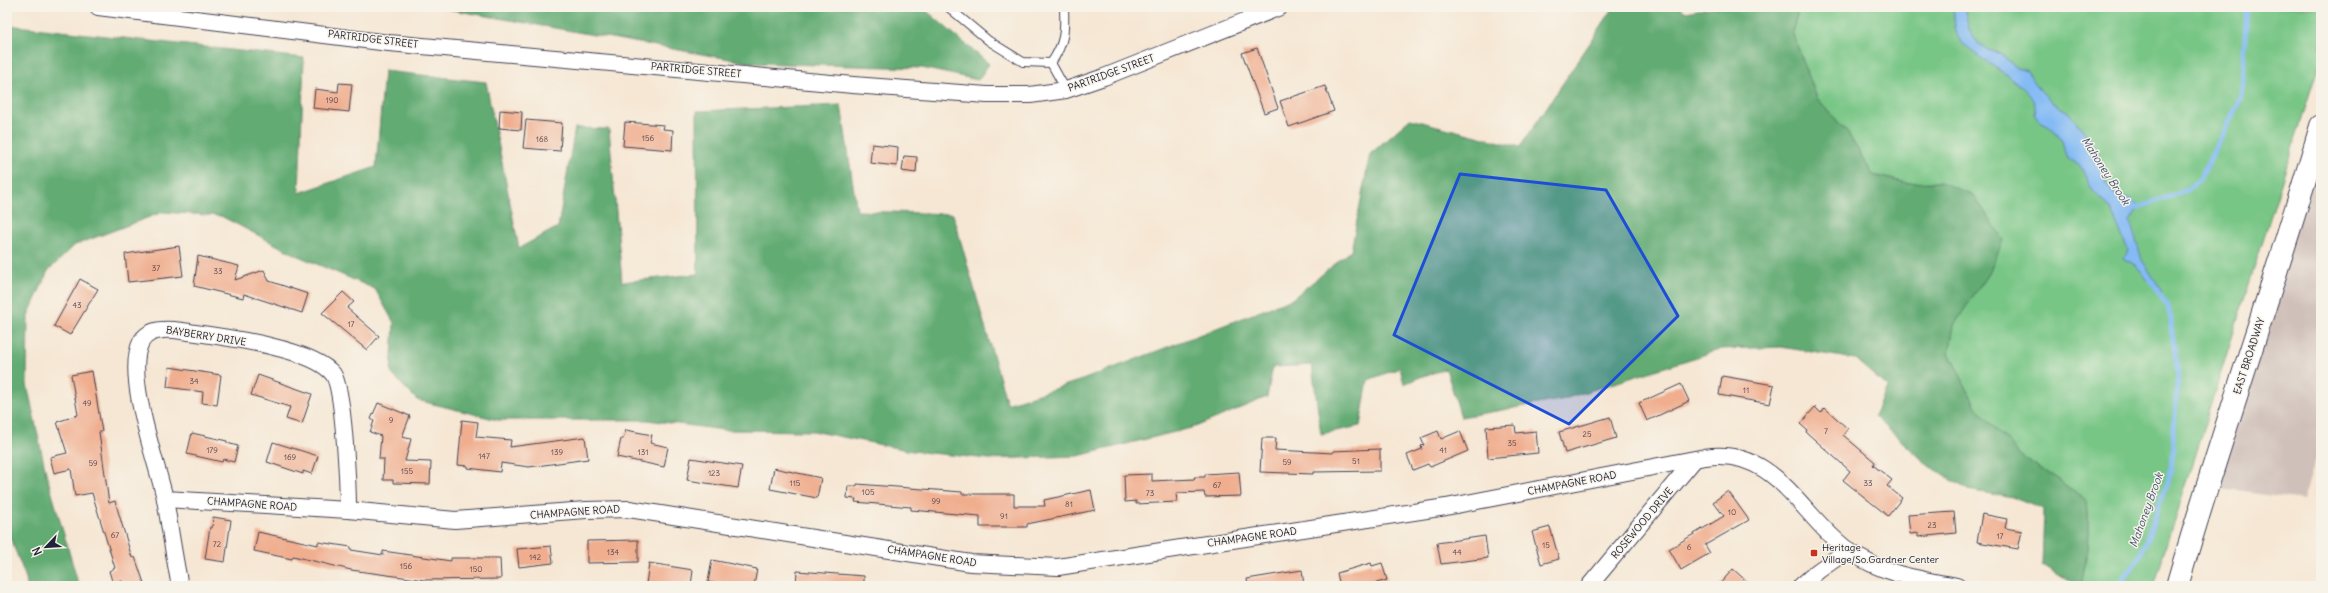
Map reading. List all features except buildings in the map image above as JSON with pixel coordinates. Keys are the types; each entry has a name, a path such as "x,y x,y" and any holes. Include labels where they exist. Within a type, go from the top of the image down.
{"main road":[{"name":"EAST BROADWAY","path":"2177,586 2204,494 2290,232 2321,126"}],"street":[{"name":"PARTRIDGE STREET","path":"98,7 389,43 853,85 987,95 1030,95 1066,90 1104,77 1280,7"},
{"name":"BAYBERRY DRIVE","path":"180,586 164,499 139,392 136,369 138,352 144,337 152,332 165,329 198,333 293,352 315,361 329,371 335,378 339,396 347,466 348,510"},
{"name":"CHAMPAGNE ROAD","path":"164,499 348,510 455,520 586,510 629,509 971,563 1058,567 1446,507 1716,456 1736,457 1766,470 1780,480 1848,550 1886,571 1957,586"},
{"name":"ROSEWOOD DRIVE","path":"1589,586 1694,460"},
{"path":"1801,586 1818,570 1848,550"}],"lane":[{"path":"948,7 989,41 1023,62 1051,63"},
{"path":"1051,63 1061,48 1065,29 1064,7"},
{"path":"1051,63 1066,90"}],"highlighted area":[{"path":"1460,174 1606,190 1678,316 1569,424 1394,335"}],"shaded area":[{"path":"2321,126 2321,443 2303,500 2206,487"}],"green space":[{"path":"436,7 922,7 989,64 978,80 922,68 752,63"},
{"path":"1614,7 1679,7 1686,12 1714,7 1799,7 1792,32 1817,98 1847,132 1873,175 1907,183 1940,182 1974,195 2003,240 1991,269 1954,325 1949,353 1976,407 2022,457 2061,481 2087,501 2087,544 2081,586 2077,586 2042,565 2044,509 2019,499 1968,490 1929,466 1874,416 1887,387 1855,359 1781,347 1722,349 1561,400 1461,417 1446,369 1404,384 1400,368 1368,380 1360,426 1321,434 1312,365 1273,367 1267,397 1195,427 1078,456 989,459 912,451 813,431 724,430 647,420 498,420 417,400 391,373 394,323 375,289 296,255 221,216 163,212 75,245 48,271 28,316 27,384 46,473 79,586 27,586 26,578 7,529 7,25 304,58 299,193 376,167 384,71 486,82 519,248 558,227 575,128 609,129 622,282 698,274 697,111 841,105 857,211 953,214 1007,404 1082,380 1292,299 1351,251 1370,154 1410,119 1520,147"},
{"path":"1799,7 2321,7 2321,58 2153,586 2081,586 2087,544 2087,501 2061,481 2022,457 1976,407 1949,353 1954,325 1991,269 1940,182 1907,183 1873,175 1847,132 1817,98 1792,32"}],"water":[{"path":"1953,7 1964,7 1969,29 1978,43 1988,50 2001,54 2017,68 2027,71 2040,90 2052,102 2068,112 2090,139 2097,154 2107,185 2113,193 2133,201 2137,205 2136,212 2130,221 2142,260 2162,291 2152,285 2133,263 2123,258 2127,255 2128,250 2110,209 2093,191 2081,167 2066,156 2062,141 2054,130 2038,120 2034,114 2035,104 2029,94 2019,84 1967,48 1960,40 1955,28"}],"waterway":[{"path":"2131,210 2185,191 2200,179 2241,98 2247,7"},
{"name":"Mahoney Brook","path":"2118,586 2142,553 2171,471 2178,375 2168,306 2151,281"}],"place":[{"name":"Heritage Village/So.Gardner Center","path":"1814,553"}]}
